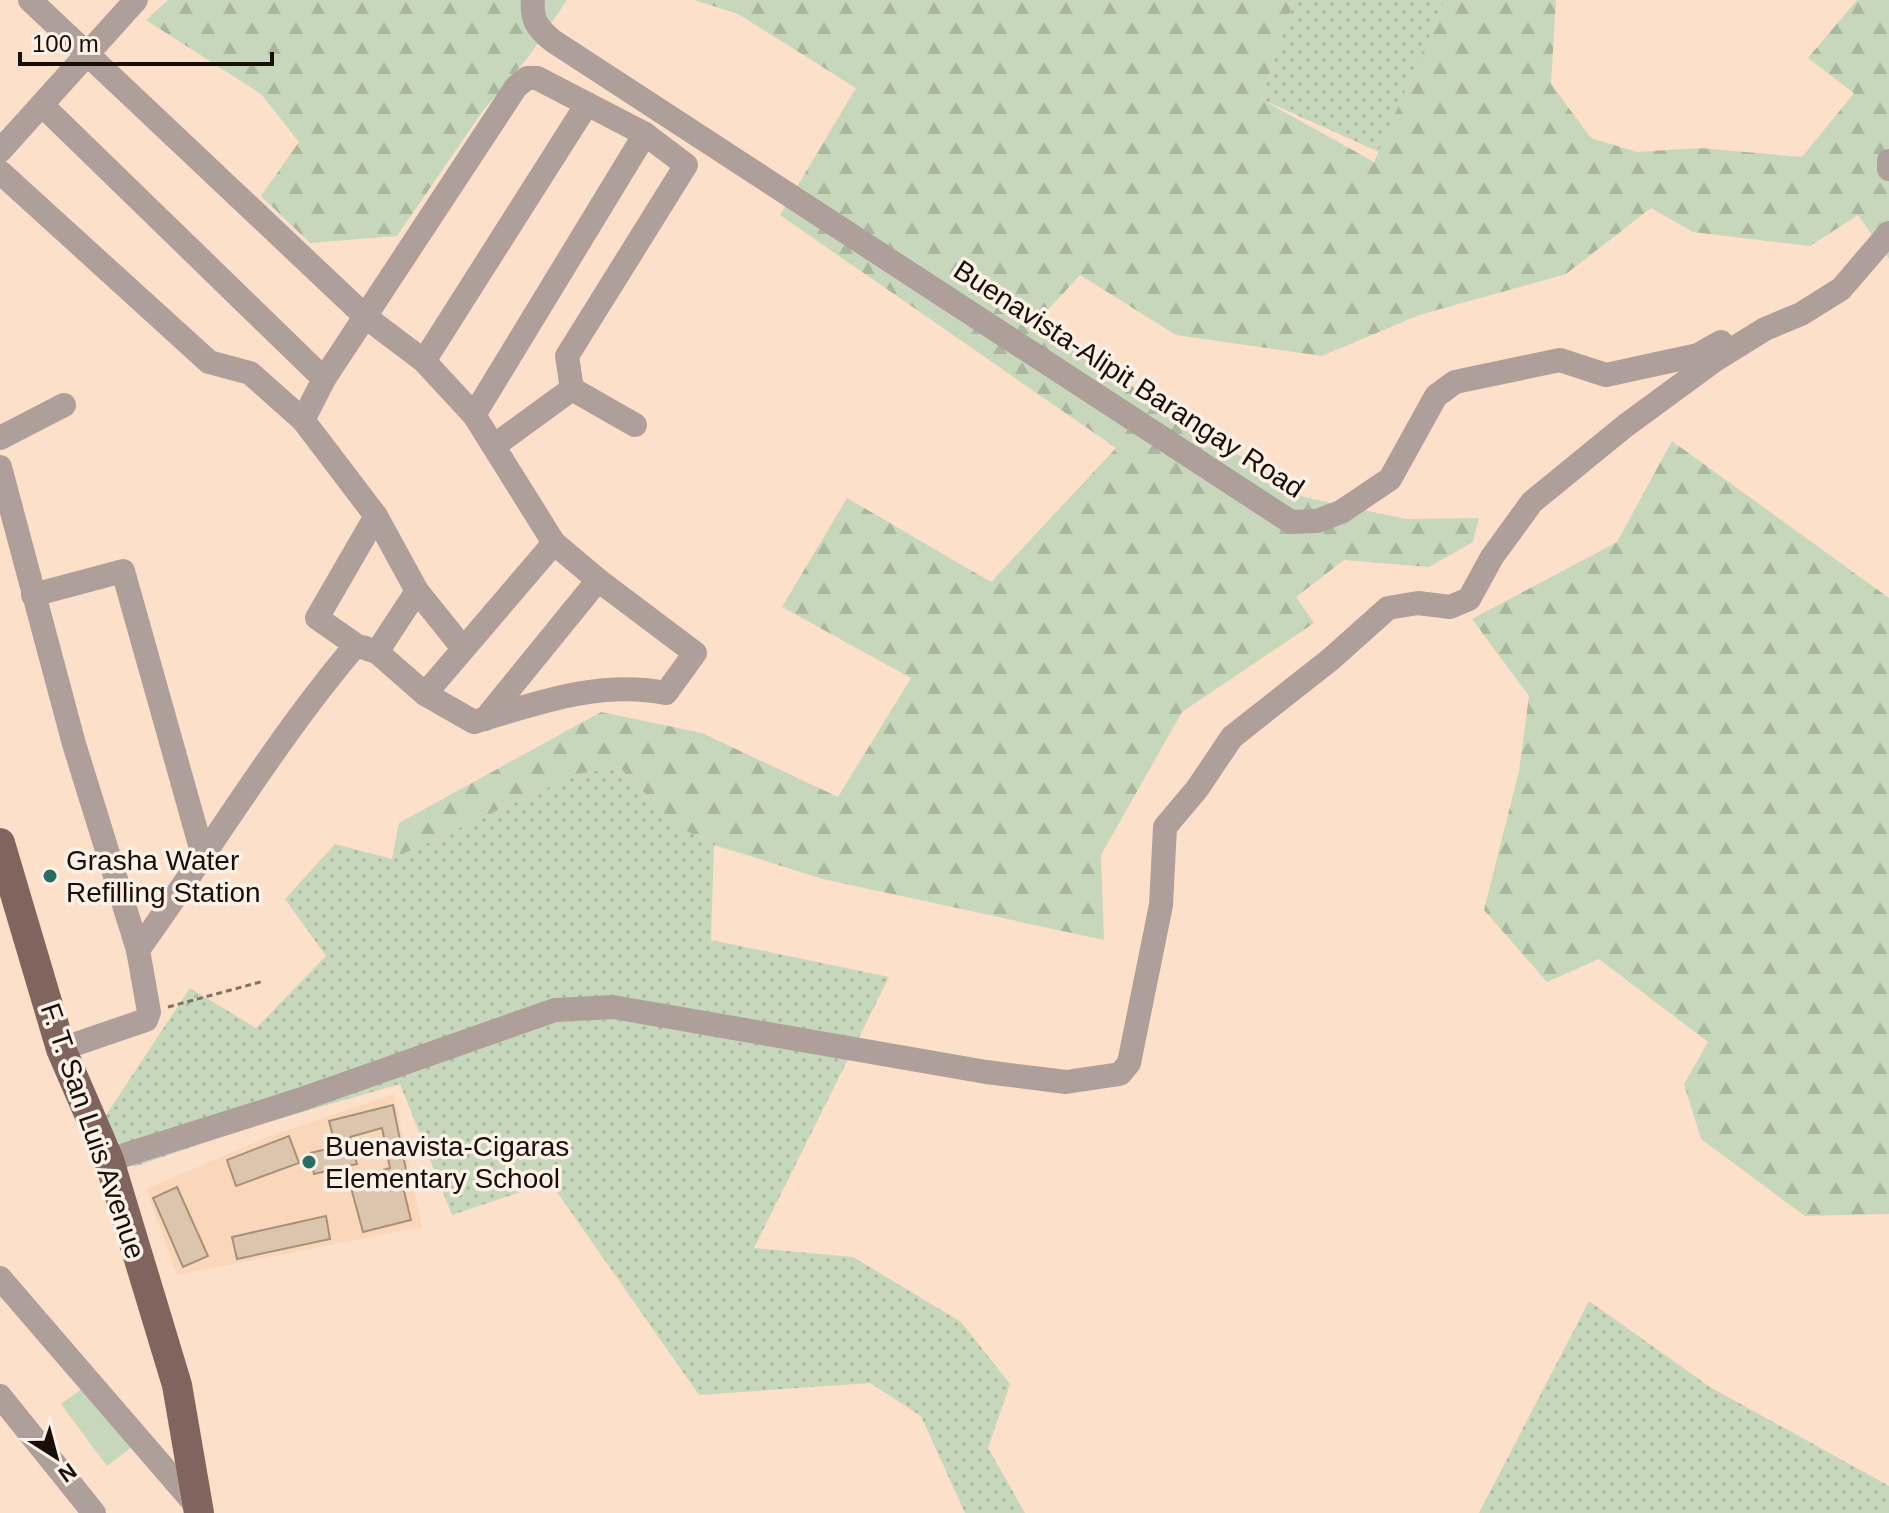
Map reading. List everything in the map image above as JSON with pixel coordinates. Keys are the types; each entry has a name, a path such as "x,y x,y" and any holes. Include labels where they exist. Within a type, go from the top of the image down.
{"main road":[{"name":"F. T. San Luis Avenue","path":"0,843 61,1049 109,1160 177,1385 200,1512"}],"street":[{"path":"30,0 367,318 424,361 474,415 554,543 695,653 666,693 634,687 579,691 474,722 425,694 366,649 317,618 376,516"},
{"path":"0,151 136,0"},
{"name":"Buenavista-Alipit Barangay Road","path":"533,0 532,13 538,30 553,41 1291,522 1317,521 1341,512 1390,479 1436,396 1455,382 1560,360 1606,375 1646,369 1698,355 1726,339 1765,329"},
{"path":"303,420 324,379 367,318 516,87 527,78 537,78 645,134 686,165 567,356 572,389"},
{"path":"424,361 587,104"},
{"path":"43,106 324,379"},
{"path":"474,415 645,134"},
{"path":"1889,162 1889,169"},
{"path":"0,172 209,362 250,373 303,420 376,516 417,591 462,647"},
{"path":"109,1160 299,1100 555,1010 627,1008 986,1072 1066,1082 1120,1074 1129,1063 1161,905 1165,827 1197,789 1232,737 1331,659 1388,608 1418,603 1450,607 1469,599 1492,557 1532,502 1625,426 1765,329 1801,314 1841,289 1889,233"},
{"path":"572,389 635,425"},
{"path":"495,445 572,389"},
{"path":"0,438 64,405"},
{"path":"0,467 33,595 138,950 149,1012 146,1020 61,1049"},
{"path":"425,694 554,543"},
{"path":"33,595 123,571 204,859"},
{"path":"485,719 598,580"},
{"path":"138,950 204,859 309,700 366,649 417,591"},
{"path":"0,1278 200,1512"},
{"path":"0,1396 94,1513"}],"path":[{"path":"149,1012 264,981"}],"shaded area":[{"name":"Buenavista-Cigaras Elementary School","path":"394,1094 422,1227 177,1275 146,1189 273,1135"}],"green space":[{"path":"168,0 567,0 529,56 482,112 397,236 310,243 261,196 299,142 261,94 146,20"},
{"path":"694,0 1294,0 1261,99 1374,162 1445,0 1556,0 1551,84 1591,138 1637,152 1699,148 1802,157 1854,93 1808,58 1857,0 1889,0 1889,259 1858,215 1810,246 1693,232 1651,208 1566,274 1419,315 1322,356 1176,335 1080,275 1035,324 1304,497 1406,519 1479,518 1473,542 1429,567 1344,560 1296,597 1314,623 1182,712 1101,855 1104,940 823,879 714,845 677,826 619,767 577,774 392,859 399,823 601,712 702,733 838,797 911,678 782,607 847,498 991,582 1116,448 780,215 856,88 738,14"},
{"path":"1294,0 1445,0 1379,152 1261,99"},
{"path":"1672,441 1889,598 1889,1214 1805,1216 1701,1139 1684,1084 1708,1042 1599,959 1547,982 1484,910 1519,771 1529,696 1472,619 1617,542"},
{"path":"619,767 677,826 714,845 711,940 889,977 754,1248 853,1257 961,1322 1010,1384 988,1448 1025,1513 965,1513 921,1416 870,1383 699,1395 550,1182 452,1215 400,1084 244,1129 134,1167 104,1118 190,988 256,1028 326,956 285,899 335,844 392,859 577,774"},
{"path":"1589,1301 1710,1387 1889,1486 1889,1513 1479,1513"},
{"path":"87,1385 133,1446 107,1466 61,1404"}],"building":[{"path":"393,1105 409,1185 403,1187 411,1220 363,1232 349,1180 390,1168 382,1128 350,1137 357,1164 314,1174 310,1153 336,1147 329,1121"},
{"path":"289,1136 299,1163 236,1186 227,1160"},
{"path":"177,1187 208,1256 183,1267 153,1198"},
{"path":"326,1216 330,1239 237,1259 232,1237"}],"place":[{"name":"Grasha Water Refilling Station","path":"50,876"},
{"name":"Buenavista-Cigaras Elementary School","path":"309,1162"}]}
